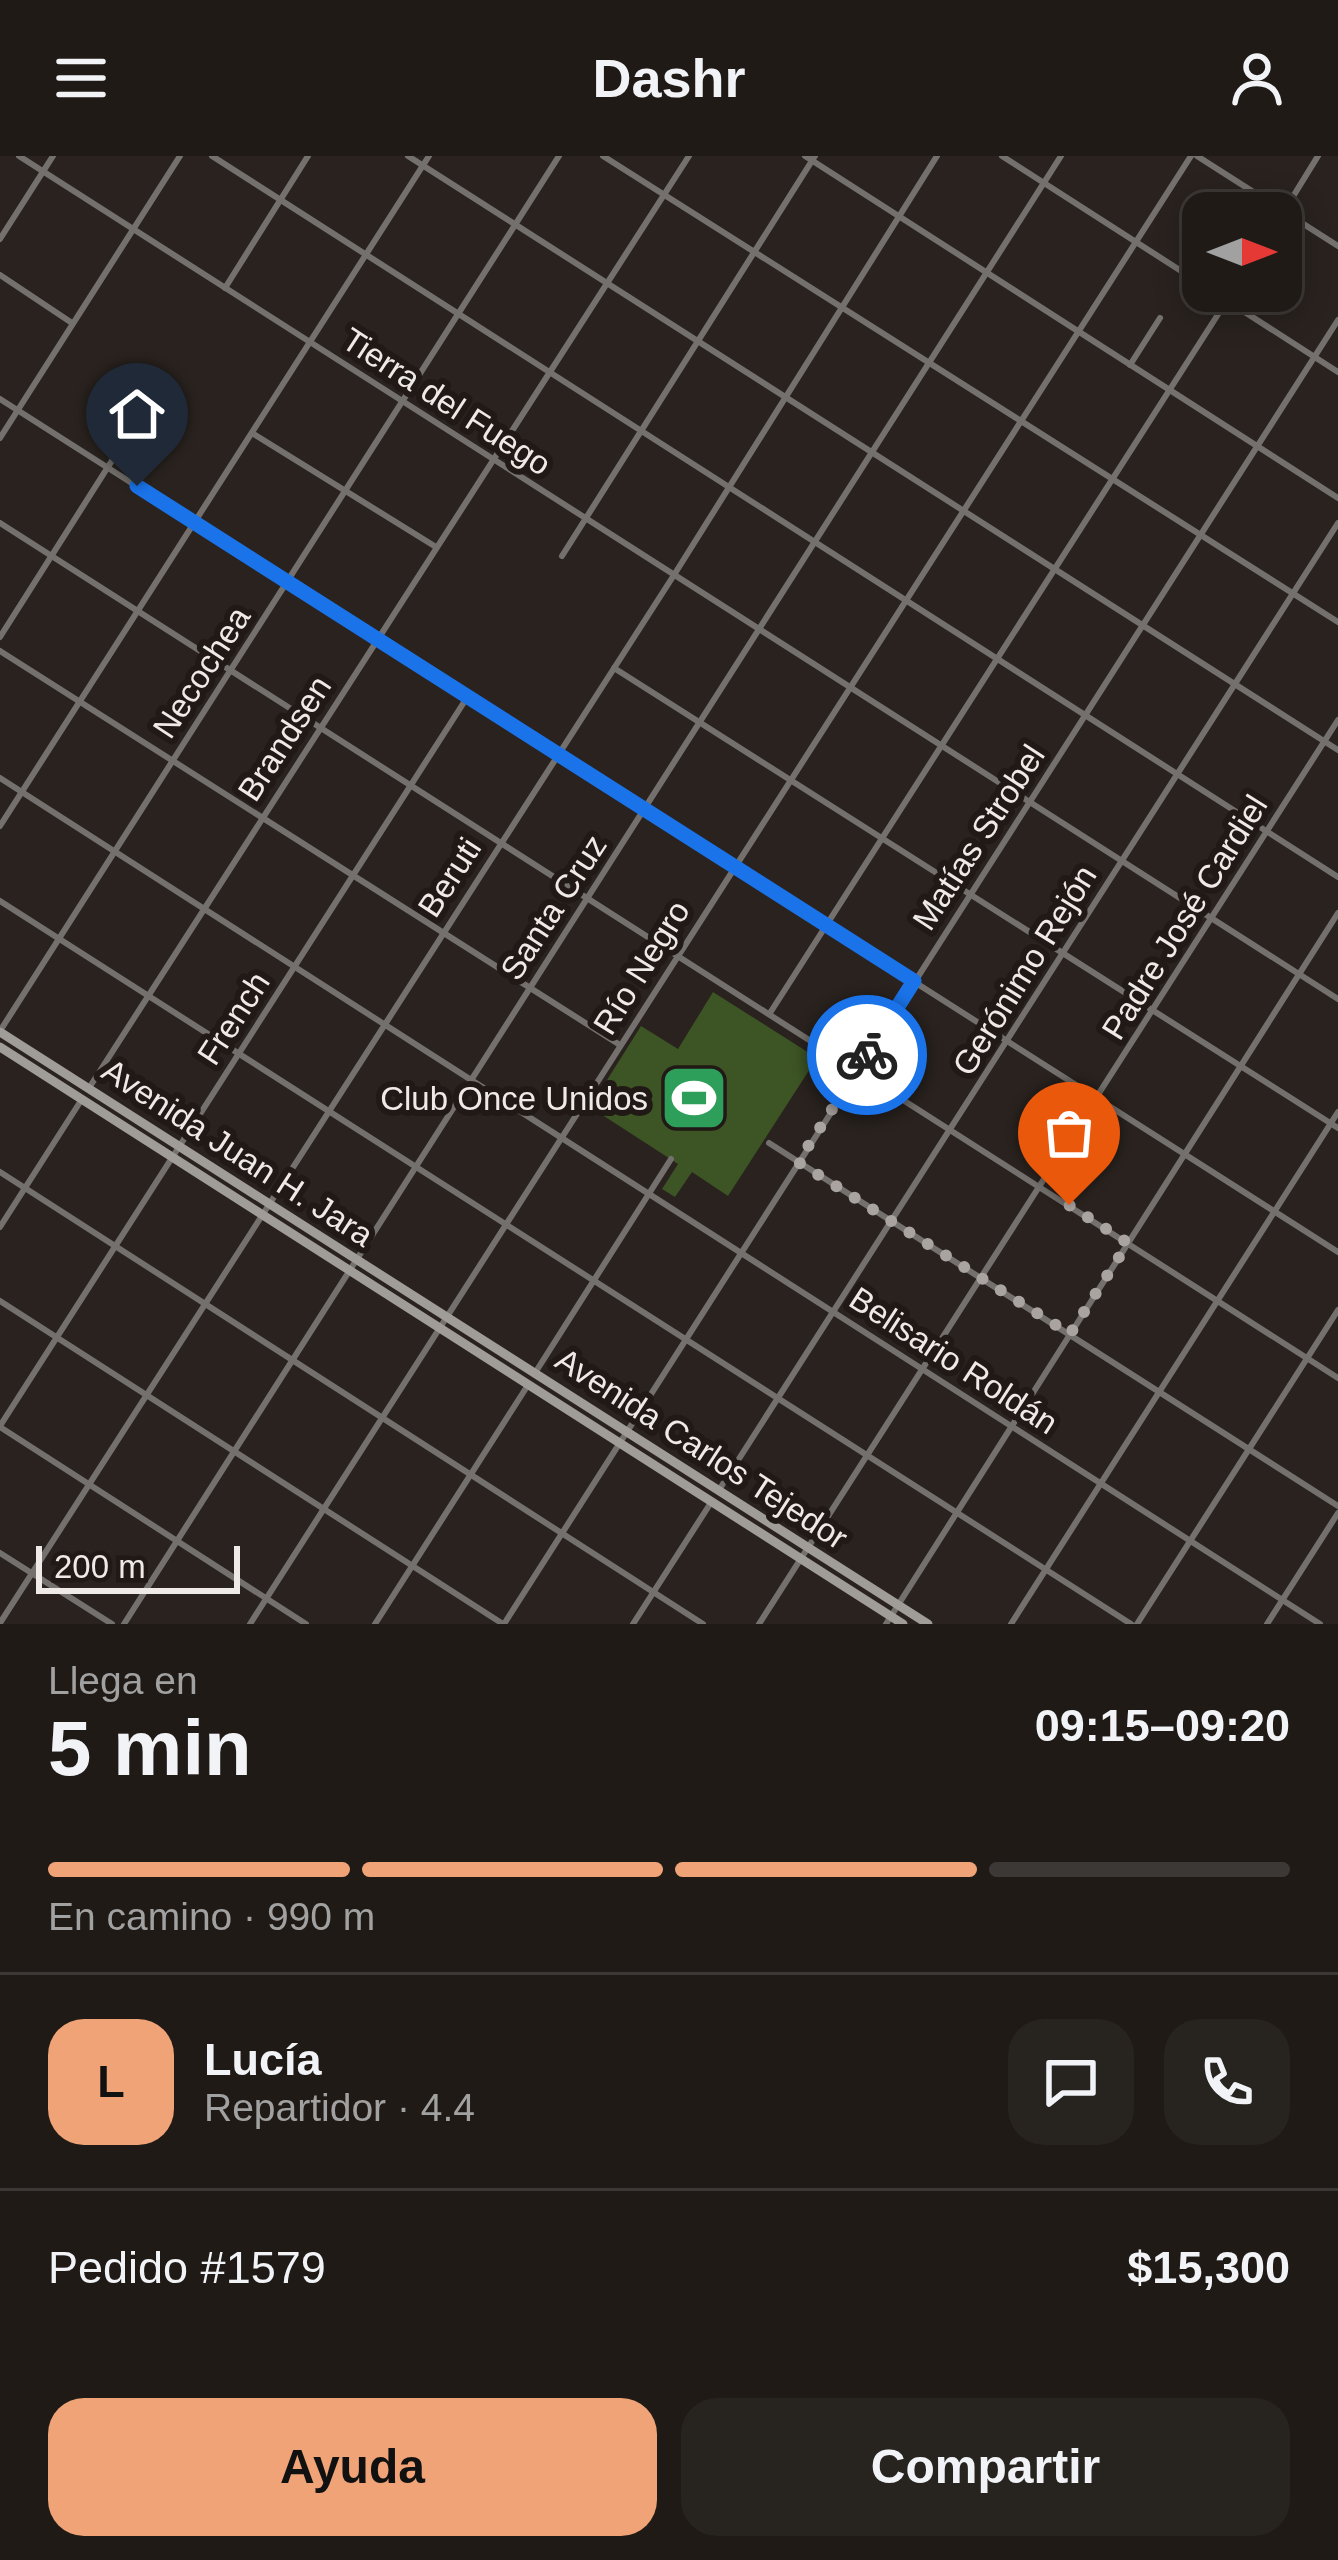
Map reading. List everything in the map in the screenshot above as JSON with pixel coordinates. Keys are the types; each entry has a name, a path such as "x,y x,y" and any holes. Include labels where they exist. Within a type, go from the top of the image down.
{"main road":[{"name":"Avenida Juan H. Jara","path":"0,1032 179,1146 265,1209"},
{"name":"Avenida Juan H. Jara","path":"0,1048 444,1323"},
{"name":"Avenida Carlos Tejedor","path":"444,1323 619,1442 808,1547 928,1624"},
{"name":"Avenida Carlos Tejedor","path":"531,1379 626,1431 888,1620 903,1624"}],"street":[{"name":"Tierra del Fuego","path":"19,156 1338,999"},
{"path":"0,238 53,156"},
{"path":"0,437 180,156"},
{"path":"212,156 1338,877"},
{"path":"224,288 308,156"},
{"path":"408,156 1338,750"},
{"path":"0,826 429,156"},
{"name":"Necochea","path":"0,1032 559,156"},
{"path":"603,156 1338,622"},
{"name":"Brandsen","path":"0,1227 688,156"},
{"name":"Beruti","path":"0,1623 730,488 937,156"},
{"path":"1002,156 1182,272"},
{"name":"Santa Cruz","path":"124,1624 1061,156"},
{"path":"1194,156 1249,192"},
{"name":"Río Negro","path":"250,1624 1194,156"},
{"path":"1296,192 1318,156"},
{"path":"562,556 811,158 1338,498"},
{"path":"1302,225 1338,246"},
{"path":"0,275 73,323"},
{"path":"770,1013 1220,312"},
{"path":"1244,312 1338,372"},
{"path":"1130,364 1160,318"},
{"name":"Matías Strobel","path":"504,1624 1338,320"},
{"path":"0,637 153,396"},
{"path":"0,399 1338,1252"},
{"path":"252,433 436,548"},
{"path":"0,523 1338,1378"},
{"name":"Gerónimo Rejón","path":"633,1624 1338,523"},
{"path":"0,652 620,1045"},
{"path":"614,668 1334,1126"},
{"name":"French","path":"0,1427 468,696"},
{"name":"Padre José Cardiel","path":"759,1624 1338,720"},
{"name":"Belisario Roldán","path":"0,778 1320,1624"},
{"path":"0,901 1134,1624 1338,1310"},
{"path":"888,1620 1338,913"},
{"path":"1011,1624 1334,1126 1338,1112"},
{"path":"769,1143 1338,1510 1267,1624"},
{"path":"375,1624 671,1159"},
{"path":"0,1172 703,1624"},
{"path":"0,1301 504,1624"},
{"path":"0,1427 306,1624"},
{"path":"0,1553 112,1624"}],"green space":[{"name":"Club Once Unidos","path":"713,992 817,1058 728,1196 692,1172 675,1197 662,1189 678,1164 590,1107 641,1026 678,1049"}],"way so far":[{"path":"867,1055 798,1162 1070,1334 1128,1243 1069,1205"}],"place":[{"name":"Club Once Unidos","path":"694,1098"}],"route":[{"path":"137,486 914,981 867,1055"}]}
